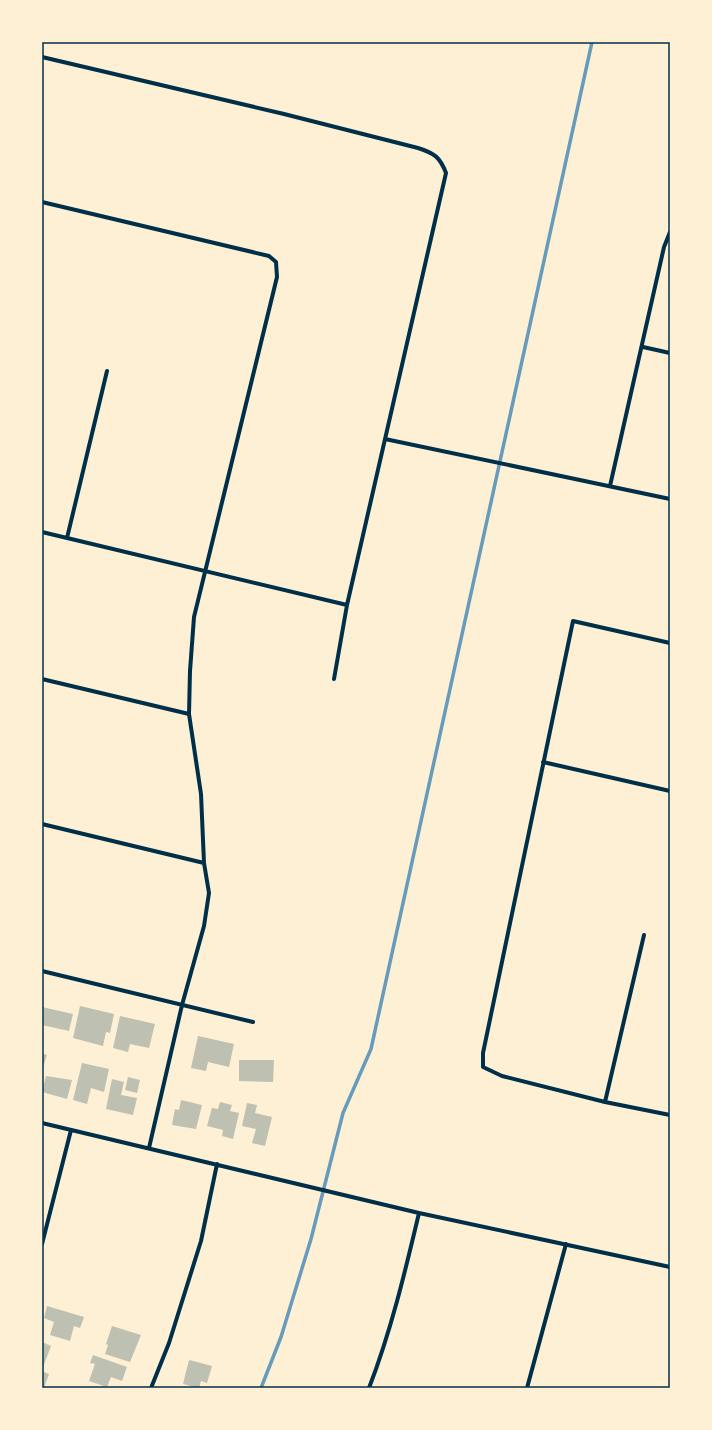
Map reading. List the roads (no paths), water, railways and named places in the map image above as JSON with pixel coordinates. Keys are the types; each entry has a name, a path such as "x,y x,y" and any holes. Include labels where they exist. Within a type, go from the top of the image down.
{"street":[{"path":"42,57 284,114 418,148 429,151 441,161 446,173 347,605 334,679"},
{"path":"42,202 268,256 276,262 277,277 204,570 194,618 190,671 189,714 201,794 204,863 209,893 204,926 182,1005 149,1148"},
{"path":"610,486 643,347 664,247 670,232"},
{"path":"643,347 670,353"},
{"path":"67,538 107,371"},
{"path":"385,439 670,499"},
{"path":"42,532 347,605"},
{"path":"670,643 573,621 486,1036 483,1067 502,1076 605,1102 670,1115"},
{"path":"42,679 189,714"},
{"path":"543,762 670,791"},
{"path":"42,824 204,863"},
{"path":"605,1102 644,935"},
{"path":"42,971 253,1022"},
{"path":"42,1123 217,1164 419,1214 670,1267"},
{"path":"42,1244 72,1130"},
{"path":"151,1388 170,1343 201,1241 217,1164"},
{"path":"370,1388 380,1362 397,1306 419,1214"},
{"path":"527,1388 566,1244"}],"waterway":[{"path":"261,1388 281,1337 311,1239 343,1113 371,1049 592,42"}]}
